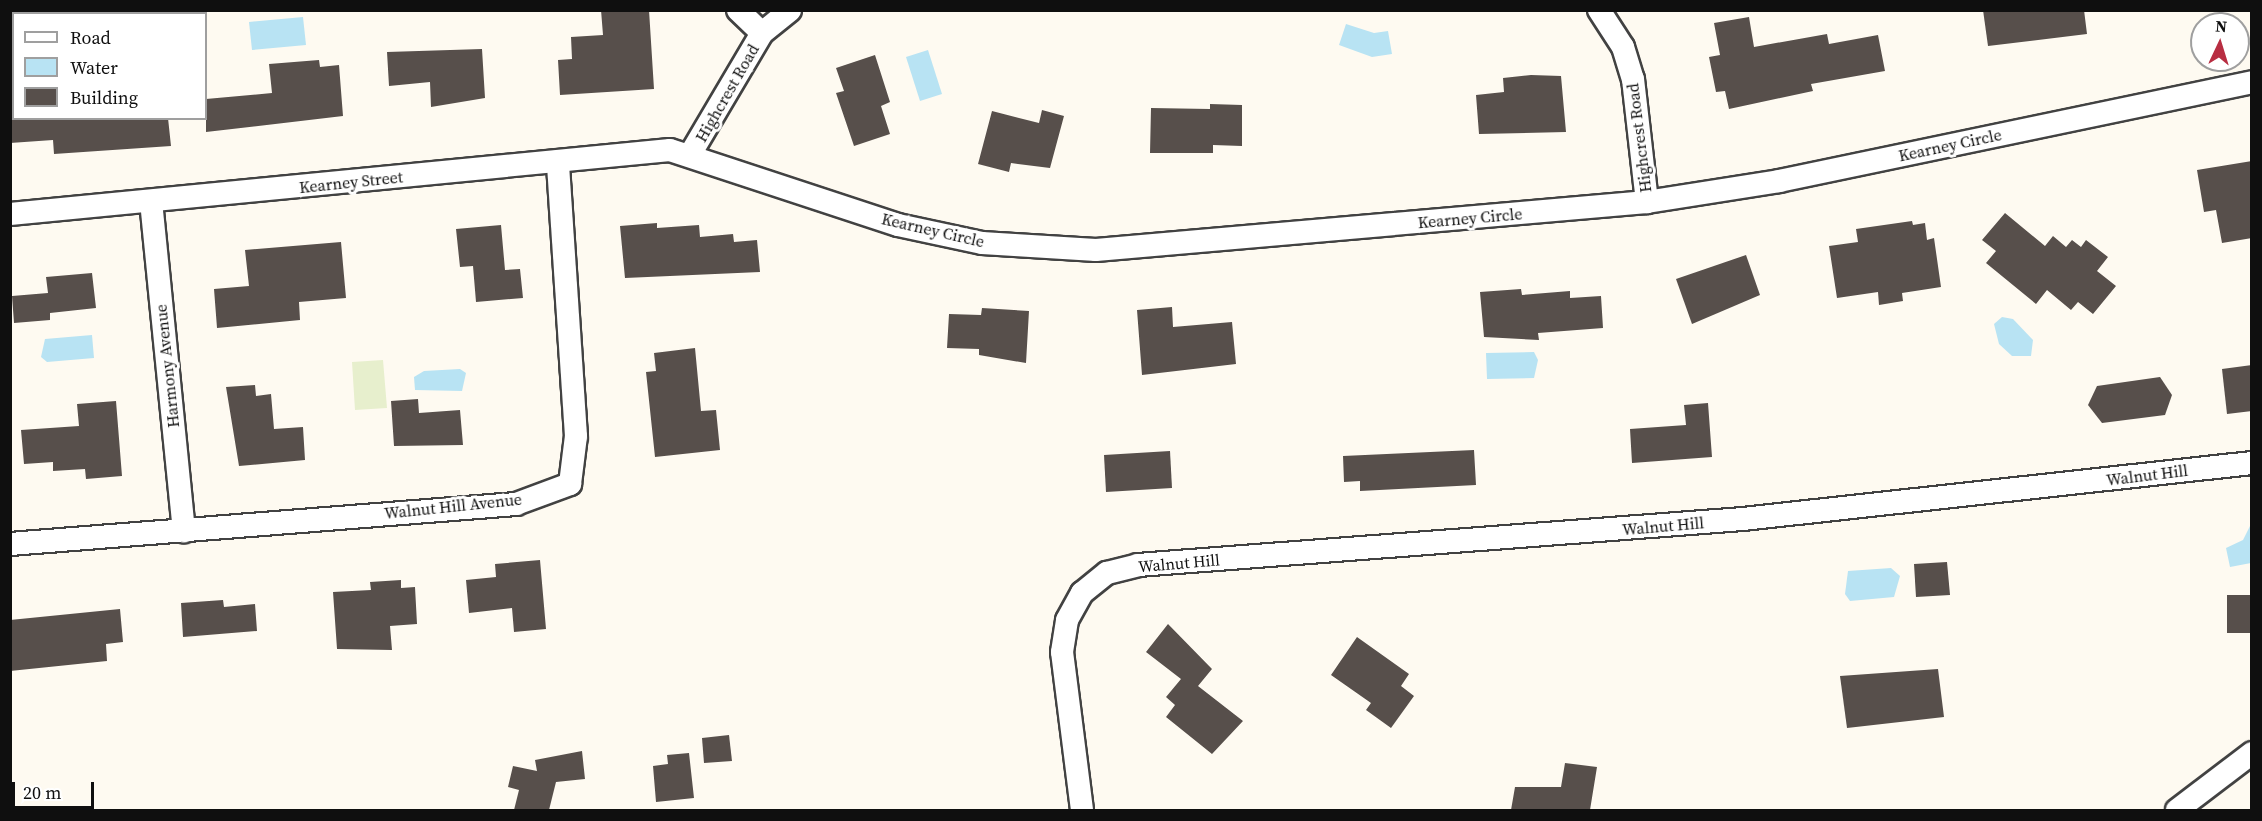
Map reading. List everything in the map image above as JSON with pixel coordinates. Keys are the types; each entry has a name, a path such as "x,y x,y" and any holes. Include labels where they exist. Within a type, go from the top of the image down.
{"street":[{"path":"738,10 762,33"},
{"name":"Highcrest Road","path":"691,153 762,33 790,10"},
{"name":"Highcrest Road","path":"1599,10 1623,47 1633,79 1647,202"},
{"name":"Kearney Circle","path":"691,153 898,225 982,243 1096,250 1647,202 1779,181 2252,82"},
{"name":"Kearney Street","path":"10,214 558,162 645,151 691,153"},
{"name":"Walnut Hill Avenue","path":"10,544 516,504 570,484 576,436 558,162"},
{"name":"Harmony Avenue","path":"151,201 184,531"},
{"name":"Walnut Hill","path":"1082,810 1062,652 1067,620 1082,593 1107,573 1138,565 1732,520 2252,463"},
{"path":"2177,810 2252,753"}],"green space":[{"path":"383,360 387,408 355,410 352,362"}],"water":[{"path":"303,17 306,45 252,50 249,22"},
{"path":"1346,24 1374,33 1388,31 1392,54 1372,57 1339,45"},
{"path":"928,50 942,94 920,101 906,57"},
{"path":"2002,317 2013,319 2033,340 2031,356 2012,356 1999,344 1994,324"},
{"path":"92,335 94,358 47,362 41,357 45,339"},
{"path":"1534,352 1538,360 1534,378 1487,379 1486,353"},
{"path":"460,369 466,373 462,391 415,390 414,377 424,371"},
{"path":"2251,524 2251,563 2230,567 2226,548 2243,540"},
{"path":"1891,568 1900,576 1894,597 1850,601 1845,594 1848,571"}],"building":[{"path":"601,10 649,10 654,89 560,95 558,60 572,59 571,37 603,35"},
{"path":"1983,10 2084,10 2087,34 1988,46"},
{"path":"1749,17 1754,47 1827,34 1829,44 1878,35 1885,71 1811,84 1813,91 1729,109 1725,91 1716,92 1709,57 1720,55 1714,23"},
{"path":"482,49 485,98 431,107 430,82 389,86 387,52"},
{"path":"875,55 890,102 881,106 890,134 854,146 836,93 844,91 836,68"},
{"path":"319,60 320,67 339,65 343,116 206,132 207,99 272,93 269,64"},
{"path":"1531,75 1561,76 1566,132 1479,134 1476,95 1504,92 1503,78"},
{"path":"1210,104 1242,105 1242,146 1213,145 1213,153 1150,153 1151,108 1210,109"},
{"path":"1042,110 1064,116 1050,168 1011,163 1009,172 978,164 992,111 1039,123"},
{"path":"10,118 12,120 168,120 171,146 54,154 53,140 10,143"},
{"path":"2252,161 2252,238 2222,243 2216,210 2204,212 2197,170"},
{"path":"2005,213 2045,246 2053,236 2066,247 2072,240 2081,247 2086,240 2108,257 2097,271 2116,286 2093,314 2078,302 2071,310 2047,290 2036,304 1986,263 1996,251 1982,240"},
{"path":"1912,221 1913,225 1925,223 1927,240 1934,238 1941,287 1902,293 1903,301 1879,305 1878,292 1837,298 1829,246 1858,242 1856,229"},
{"path":"657,223 657,228 699,225 700,237 733,234 734,242 757,240 760,272 625,278 620,226"},
{"path":"501,225 505,270 520,269 523,298 476,302 473,266 460,267 456,229"},
{"path":"341,242 346,298 299,302 300,320 217,328 214,289 249,286 245,250"},
{"path":"1746,255 1760,295 1692,324 1676,279"},
{"path":"92,273 96,308 50,313 50,320 14,323 12,296 48,293 46,277"},
{"path":"1521,289 1522,295 1570,291 1570,298 1601,296 1603,328 1538,333 1539,340 1484,337 1480,292"},
{"path":"1172,307 1173,327 1232,322 1236,364 1142,375 1137,310"},
{"path":"982,308 1029,311 1026,363 979,355 979,349 947,348 949,314 981,315"},
{"path":"695,348 701,411 716,410 720,450 655,457 646,372 656,371 654,353"},
{"path":"2252,365 2252,411 2227,414 2222,369"},
{"path":"2160,377 2172,395 2165,415 2102,423 2088,405 2097,386"},
{"path":"255,385 256,396 271,394 274,429 303,427 305,460 239,466 226,387"},
{"path":"418,399 419,413 460,410 463,445 394,446 391,401"},
{"path":"116,401 122,476 86,479 85,469 53,471 53,462 24,464 21,430 79,426 77,404"},
{"path":"1708,403 1712,457 1632,463 1630,429 1686,425 1684,405"},
{"path":"1474,450 1476,485 1360,491 1360,481 1344,482 1343,456"},
{"path":"1170,451 1172,488 1106,492 1104,455"},
{"path":"540,560 546,629 514,632 512,608 469,613 466,580 496,577 495,564"},
{"path":"1947,562 1950,595 1916,597 1914,564"},
{"path":"401,580 401,588 415,587 417,624 390,626 392,650 337,649 333,592 371,590 370,582"},
{"path":"2227,595 2252,595 2252,633 2227,633"},
{"path":"223,600 224,607 255,604 257,631 183,637 181,603"},
{"path":"120,609 123,642 106,644 107,661 10,671 10,620"},
{"path":"1168,624 1212,669 1198,686 1243,721 1212,754 1166,717 1175,705 1166,697 1181,679 1146,652"},
{"path":"1357,637 1409,674 1401,686 1414,696 1391,728 1366,710 1371,703 1331,675"},
{"path":"1938,669 1944,717 1847,728 1840,676"},
{"path":"729,735 732,761 704,763 702,738"},
{"path":"582,751 585,779 556,782 549,810 514,810 519,790 508,787 513,766 537,771 535,760"},
{"path":"689,753 694,798 656,802 653,766 668,764 667,755"},
{"path":"1565,763 1597,767 1590,810 1511,810 1515,787 1561,787"}]}
